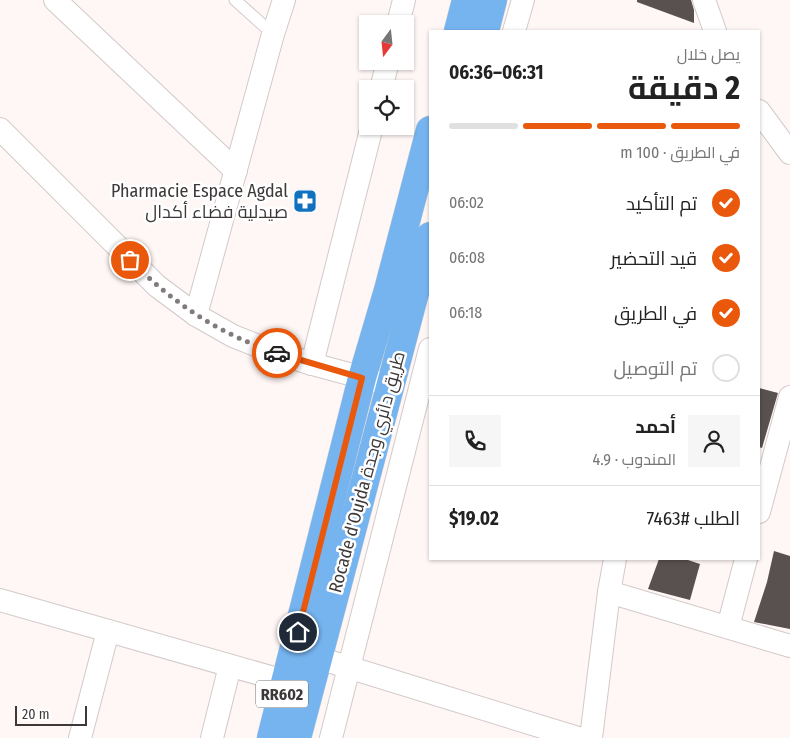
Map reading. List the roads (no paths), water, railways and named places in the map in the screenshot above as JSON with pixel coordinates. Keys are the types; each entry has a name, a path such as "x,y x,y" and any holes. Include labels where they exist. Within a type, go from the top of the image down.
{"highway":[{"path":"458,30 466,0"},
{"path":"485,30 493,0"},
{"name":"Rocade d'Oujda طريق دائري وجدة","path":"306,654 362,378 388,290 429,134"},
{"name":"Rocade d'Oujda طريق دائري وجدة","path":"271,738 298,684 390,385 429,240"},
{"name":"Rocade d'Oujda طريق دائري وجدة","path":"297,738 298,684"}],"street":[{"path":"55,0 236,171"},
{"path":"196,315 284,0"},
{"path":"400,15 404,0"},
{"path":"514,30 523,0"},
{"path":"704,0 715,30"},
{"path":"760,112 790,153"},
{"path":"0,129 157,286 196,315 233,336 266,349 312,364 390,385"},
{"path":"312,364 370,135"},
{"path":"331,738 429,353"},
{"path":"760,508 790,397"},
{"path":"592,738 609,592 616,560"},
{"path":"728,627 746,560"},
{"path":"609,592 790,646"},
{"path":"2,605 108,631 298,684"},
{"path":"80,738 108,631"},
{"path":"306,654 349,668 512,729 578,738"},
{"path":"212,738 230,666"}],"lane":[{"path":"235,0 273,34"}],"place":[{"name":"Pharmacie Espace Agdal صيدلية فضاء أكدال","path":"305,201"}]}
